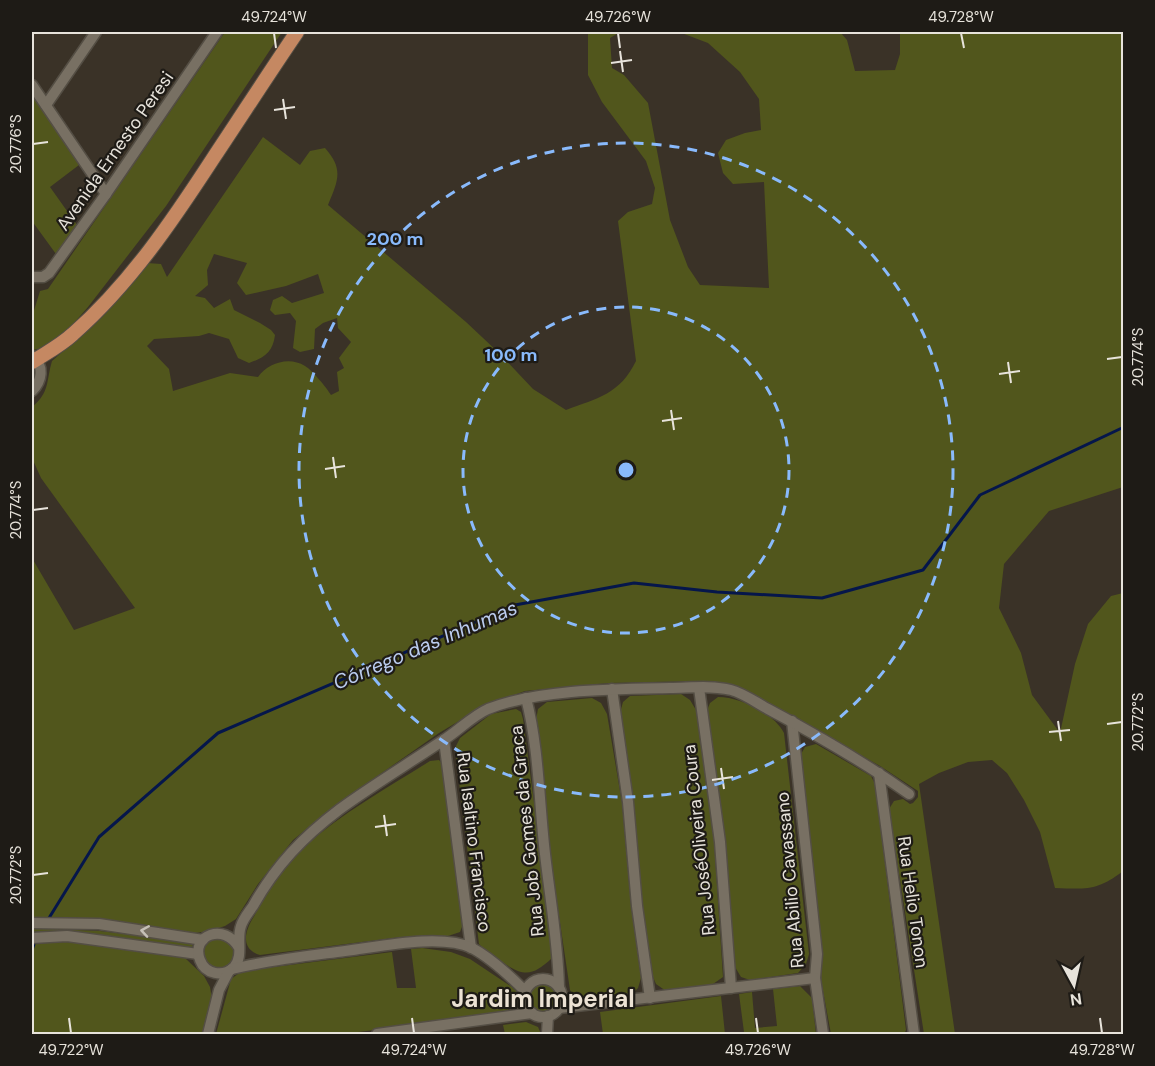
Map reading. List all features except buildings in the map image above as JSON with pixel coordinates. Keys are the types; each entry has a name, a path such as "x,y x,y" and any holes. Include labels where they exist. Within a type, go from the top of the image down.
{"main road":[{"path":"34,359 52,351 72,335 110,297 176,215 297,32"}],"street":[{"path":"46,105 96,32"},
{"name":"Avenida Ernesto Peresi","path":"32,277 42,277 49,273 217,32"},
{"path":"32,85 106,194"},
{"path":"32,391 38,385 41,376 34,359"},
{"name":"Rua JoséOliveira Coura","path":"699,688 720,842 731,988"},
{"path":"612,689 628,802 637,906 650,998"},
{"path":"208,1035 219,990 236,964 241,927 264,886 298,843 340,809 487,710 526,698 612,689 732,690 879,773 909,794"},
{"name":"Rua Job Gomes da Graca","path":"526,698 532,720 545,855 559,961 555,984"},
{"name":"Rua Abilio Cavassano","path":"792,722 817,954 815,978 823,1035"},
{"name":"Rua Isaltino Francisco","path":"444,740 471,948"},
{"name":"Rua Helio Tonon","path":"879,773 914,1035"},
{"path":"32,922 99,924 203,940"},
{"path":"219,990 198,954 203,940 211,934 241,927"},
{"path":"220,933 228,935 235,940 239,950 261,962"},
{"path":"32,938 67,936 198,954"},
{"path":"210,971 222,973 261,962 426,942 452,943 471,948 527,988"},
{"path":"377,1035 537,1014 560,1005 582,1007 815,978"},
{"path":"547,1032 524,997 527,988 539,979 555,984 560,1005"}],"green space":[{"path":"225,32 282,32 166,206 88,307 67,331 44,348 32,350 32,317 40,291 48,289"},
{"path":"588,32 620,32 610,38 612,68 624,75 648,103 670,220 688,267 700,285 769,288 764,182 733,184 723,173 718,153 726,140 761,130 759,99 740,72 708,43 679,32 840,32 847,40 855,71 895,70 900,54 900,32 1123,32 1123,487 1049,511 1004,564 999,608 1021,653 1032,695 1060,733 1075,664 1088,624 1111,596 1123,593 1123,871 1106,882 1091,887 1055,888 1040,832 1007,773 992,760 968,762 939,773 919,784 955,1034 924,1034 889,809 894,801 903,799 910,804 913,803 918,797 918,791 880,766 793,717 733,687 699,681 609,683 525,691 484,706 439,733 336,805 293,840 258,884 236,919 225,926 195,933 83,918 32,917 32,558 74,630 135,608 41,478 32,458 32,407 45,391 52,361 79,337 147,263 161,264 167,277 263,137 300,165 310,151 325,148 337,169 336,182 328,205 466,322 533,389 566,410 607,393 623,381 636,361 618,221 628,212 652,204 655,188 646,161 602,102 588,75","holes":["214,254 247,263 237,283 246,295 286,286 318,274 324,293 292,303 282,296 273,300 270,310 275,315 290,313 296,321 293,348 300,352 314,349 315,329 337,318 338,328 351,342 339,358 344,368 337,372 339,391 331,395 308,368 299,363 286,361 267,368 258,377 230,373 173,391 169,369 147,346 154,339 199,336 209,333 229,339 238,358 249,363 259,359 270,350 275,335 260,323 234,310 230,299 214,308 205,298 195,296 208,285 207,270"]},
{"path":"32,95 79,165 50,187 77,225 56,254 32,221"},
{"path":"681,694 690,700 696,710 714,841 723,977 713,984 666,991 656,984 653,977 642,905 633,803 620,713 623,702 630,696"},
{"path":"718,697 736,700 756,708 773,719 784,733 809,954 806,964 798,973 750,980 741,977 735,967 725,843 706,713 710,703"},
{"path":"592,698 601,703 607,714 622,803 631,906 641,978 638,988 631,995 584,1002 576,999 570,990 550,855 536,720 538,709 547,702"},
{"path":"516,709 521,712 523,719 553,947 552,958 534,971 528,972 510,967 479,944 456,757 456,746 460,738 491,714"},
{"path":"816,744 871,776 875,784 906,1030 904,1034 831,1034 821,980 821,956 800,756 805,747"},
{"path":"439,760 443,765 463,924 460,932 448,936 401,937 260,955 250,949 246,935 250,924 276,880 296,854 365,801 430,761"},
{"path":"32,928 100,931 193,944 192,948 188,948 32,933"},
{"path":"219,938 225,939 233,947 233,959 225,967 219,968 213,967 205,959 204,953 205,947 213,939"},
{"path":"66,942 185,958 204,976 210,987 212,999 202,1034 32,1034 32,944"},
{"path":"422,948 451,952 470,959 512,987 516,991 515,1003 504,1014 342,1034 216,1034 231,979 242,971 392,952 397,988 416,988 411,949"},
{"path":"543,982 549,983 557,991 557,1003 549,1011 543,1012 537,1011 529,1003 528,997 529,991 537,983"},
{"path":"800,986 812,998 816,1034 725,1034 744,1032 739,994 752,992 755,1028 777,1026 773,989"},
{"path":"721,996 725,1034 603,1034 600,1012"},
{"path":"526,1022 538,1027 541,1034 505,1034 503,1025"}],"waterway":[{"name":"Córrego das Inhumas","path":"49,918 99,837 218,733 515,605 634,583 717,592 822,598 923,570 980,495 1124,427"},
{"name":"Córrego das Inhumas","path":"32,950 34,944"}],"district":[{"name":"Jardim Imperial","path":"543,999"}]}
